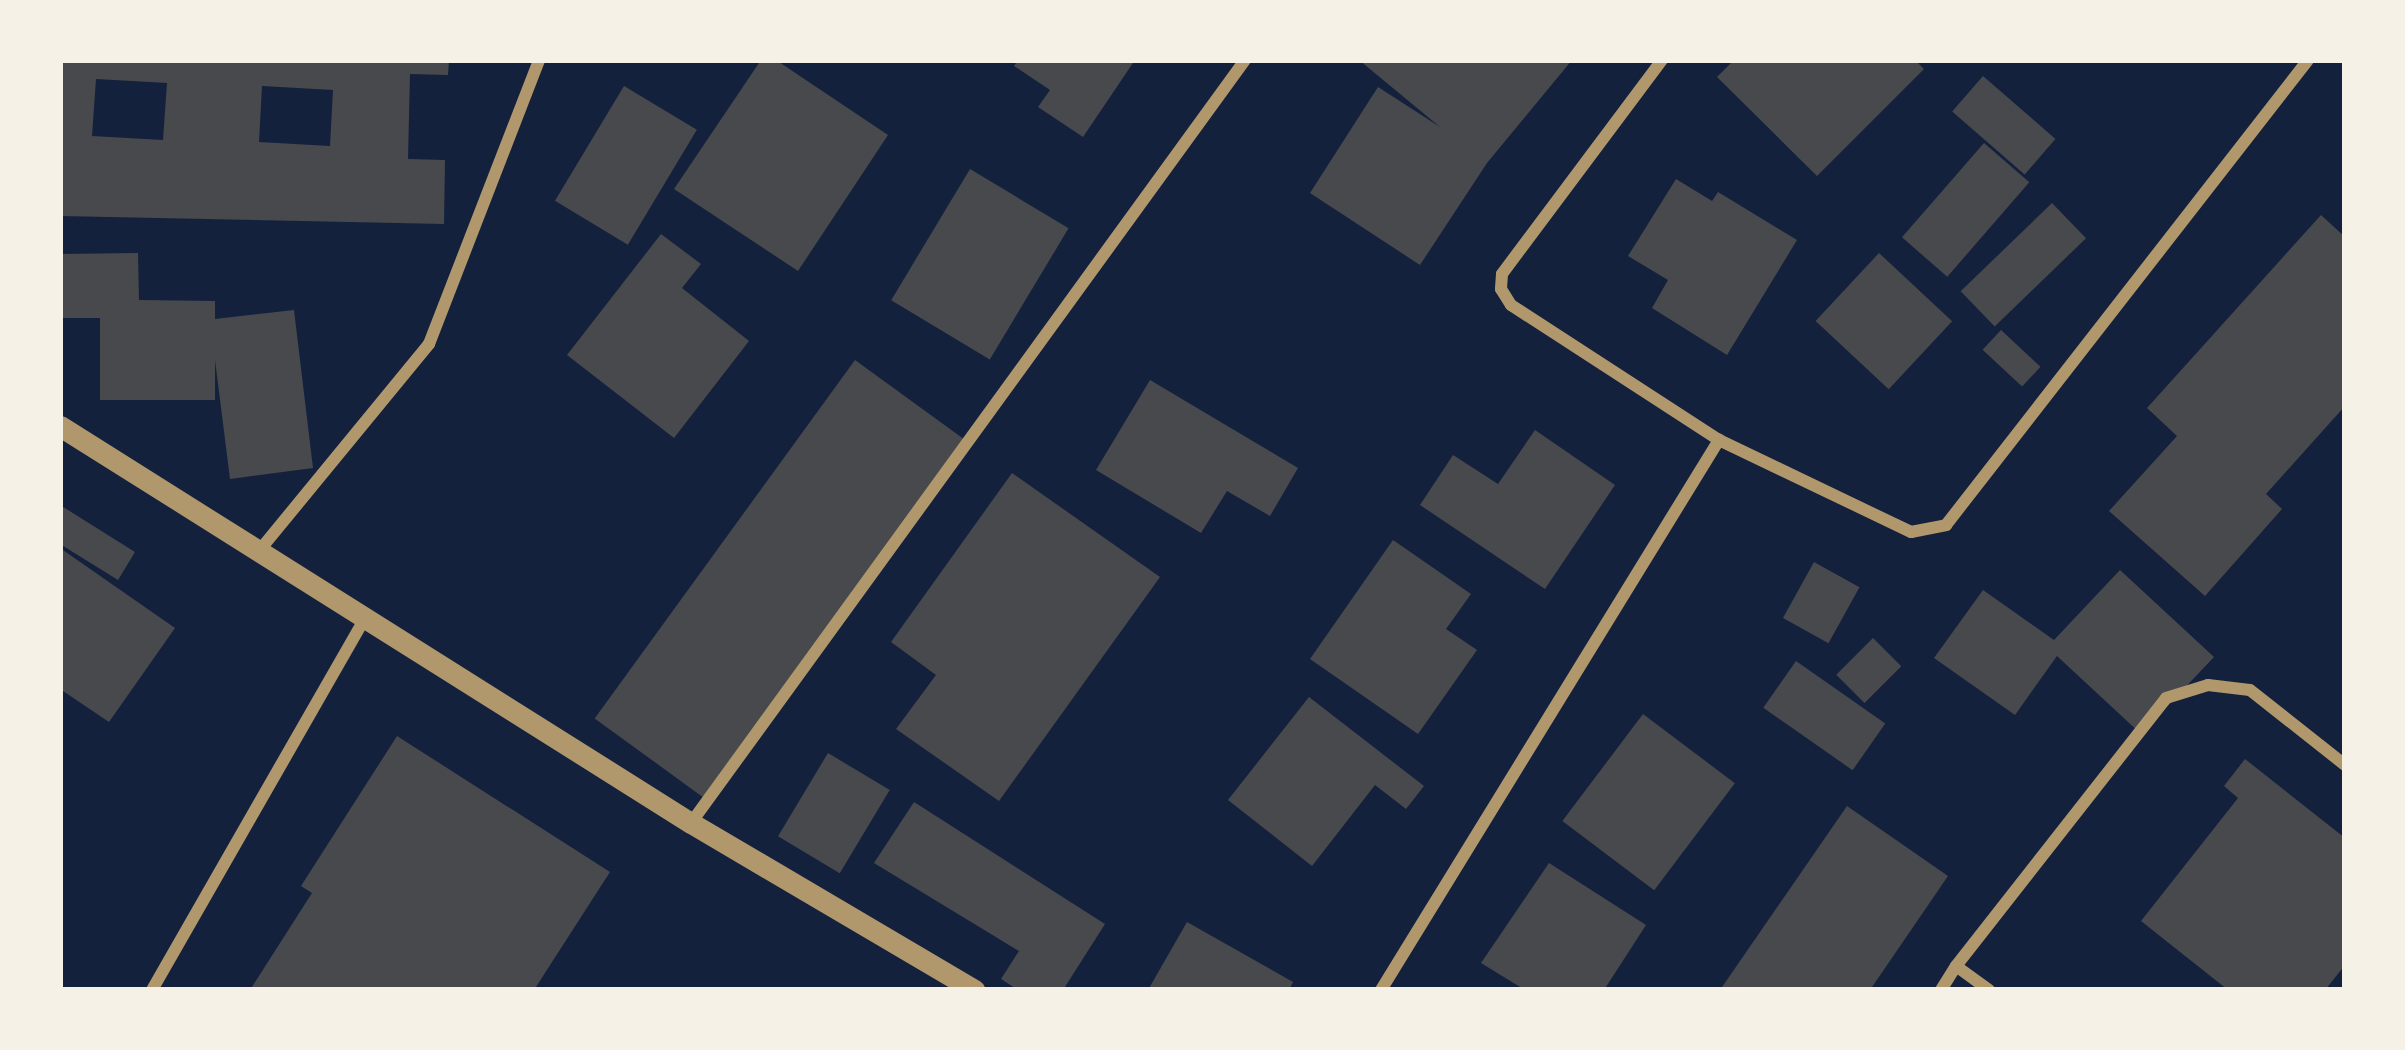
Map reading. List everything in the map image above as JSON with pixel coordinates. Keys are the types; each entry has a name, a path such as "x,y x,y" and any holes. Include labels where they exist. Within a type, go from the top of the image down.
{"street":[{"path":"259,551 428,344 539,60"},
{"path":"691,823 1245,60"},
{"path":"1662,60 1502,274 1501,289 1511,304 1720,440 1911,532 1946,525 2308,60"},
{"path":"60,426 691,823 974,990"},
{"path":"1382,990 1720,440"},
{"path":"152,990 365,616"},
{"path":"1941,990 2166,698 2208,685 2250,690 2345,765"},
{"path":"1955,966 1990,990"}],"building":[{"path":"60,60 449,60 448,75 410,74 408,159 445,160 444,224 60,216","holes":["96,79 167,83 163,140 92,136","262,86 333,90 330,146 259,142"]},
{"path":"761,60 776,60 888,135 798,271 674,189"},
{"path":"1018,60 1135,60 1083,137 1038,107 1050,90 1014,66"},
{"path":"1359,60 1572,60 1487,163 1420,265 1310,193 1378,87 1440,127"},
{"path":"1734,60 1915,60 1924,69 1817,176 1717,77"},
{"path":"1983,76 2055,139 2025,174 1952,111"},
{"path":"624,86 697,130 628,245 555,201"},
{"path":"1984,143 2029,182 1947,277 1902,237"},
{"path":"970,169 1069,228 990,359 891,300"},
{"path":"1676,179 1712,201 1718,192 1797,240 1727,355 1652,308 1668,280 1628,256"},
{"path":"2052,203 2086,238 1995,326 1961,291"},
{"path":"2321,215 2345,237 2345,406 2266,494 2282,509 2205,596 2109,511 2177,436 2147,408"},
{"path":"661,234 701,264 682,288 749,341 674,438 567,355"},
{"path":"138,253 139,300 215,301 215,319 294,310 313,468 230,479 215,360 215,400 100,400 100,318 60,318 60,254"},
{"path":"1879,253 1952,321 1889,389 1816,321"},
{"path":"2001,330 2040,367 2022,387 1983,350"},
{"path":"855,360 963,439 703,797 595,718"},
{"path":"1150,380 1298,468 1270,516 1227,491 1201,533 1096,470"},
{"path":"1535,430 1615,485 1545,589 1420,505 1453,455 1498,484"},
{"path":"1012,473 1160,577 999,801 896,729 936,675 891,642"},
{"path":"60,505 135,552 118,580 60,544"},
{"path":"1393,540 1471,594 1446,629 1477,650 1418,734 1310,659"},
{"path":"60,548 175,628 109,722 60,689"},
{"path":"1814,562 1859,587 1828,643 1783,618"},
{"path":"2120,570 2214,657 2141,734 2057,656 2015,715 1934,658 1983,590 2054,640"},
{"path":"1873,638 1901,666 1865,703 1836,675"},
{"path":"1796,661 1885,724 1853,770 1763,708"},
{"path":"1309,697 1424,786 1406,809 1375,785 1312,866 1228,800"},
{"path":"1643,714 1735,783 1654,890 1562,821"},
{"path":"397,736 610,872 534,990 250,990 312,893 301,886"},
{"path":"828,753 890,790 840,873 778,836"},
{"path":"2245,759 2345,838 2345,965 2325,990 2228,990 2141,921 2238,798 2224,786"},
{"path":"914,802 1105,924 1063,990 1018,990 1001,979 1019,951 874,863"},
{"path":"1847,806 1948,876 1870,990 1720,990"},
{"path":"1549,863 1646,925 1604,990 1525,990 1481,963"},
{"path":"1187,922 1293,982 1289,990 1148,990"}]}
